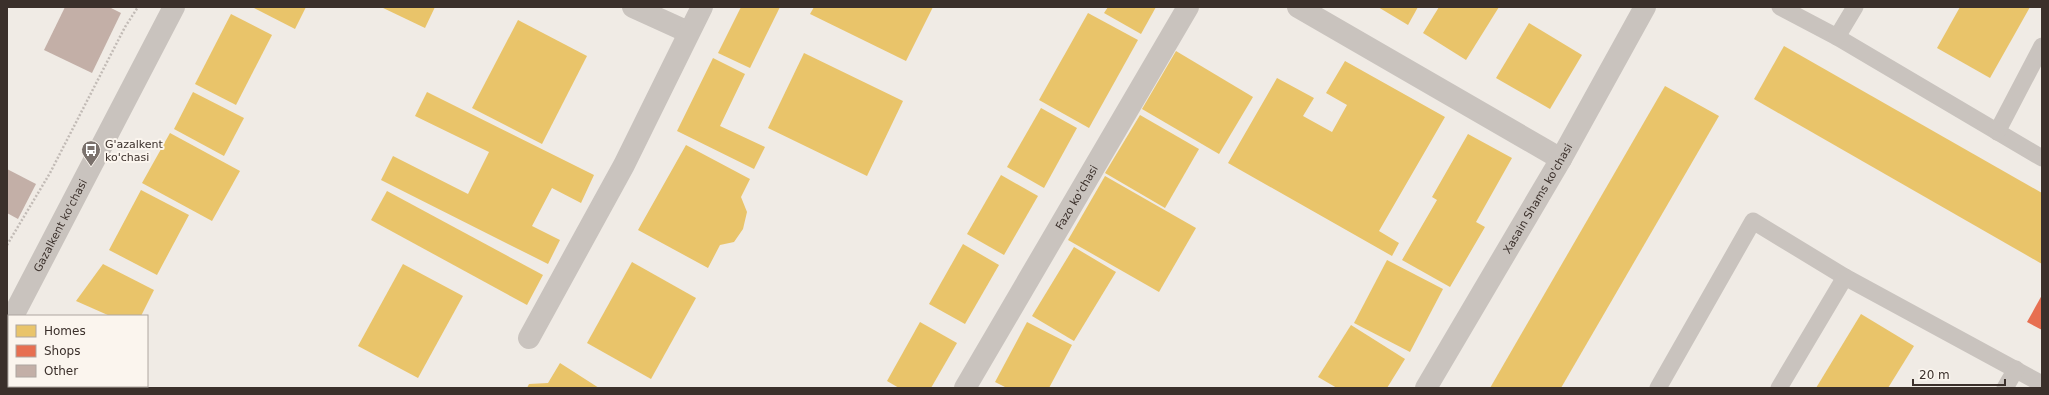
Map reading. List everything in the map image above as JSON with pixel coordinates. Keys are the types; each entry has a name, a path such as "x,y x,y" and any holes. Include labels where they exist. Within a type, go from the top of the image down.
{"street":[{"name":"Gazalkent ko'chasi","path":"14,315 174,7"},
{"path":"633,7 688,32"},
{"path":"529,338 624,164 688,32 702,7"},
{"name":"Fazo ko'chasi","path":"965,388 1188,7"},
{"path":"1298,7 1561,159"},
{"name":"Xasain Shams ko'chasi","path":"1426,388 1561,159 1645,7"}],"lane":[{"path":"1780,7 1837,37 2042,158"},
{"path":"1837,37 1855,7"},
{"path":"1997,132 2042,46"},
{"path":"1658,388 1753,221 1845,277 2042,384"},
{"path":"1779,388 1845,277"},
{"path":"2004,388 2016,369"}],"path":[{"path":"7,245 50,173 125,27 138,7"}],"building: Homes":[{"path":"252,7 306,7 295,29"},
{"path":"381,7 435,7 425,28"},
{"path":"741,7 780,7 750,68 718,53"},
{"path":"814,7 933,7 906,61 810,14"},
{"path":"1108,7 1156,7 1141,34 1104,13"},
{"path":"1378,7 1418,7 1408,25"},
{"path":"1439,7 1499,7 1466,60 1423,33"},
{"path":"1960,7 2030,7 1990,78 1937,48"},
{"path":"1088,13 1138,40 1089,128 1039,100"},
{"path":"231,14 272,35 236,105 195,84"},
{"path":"518,20 587,56 542,144 472,108"},
{"path":"1529,23 1582,55 1550,109 1496,78"},
{"path":"1784,46 2042,193 2042,264 1754,99"},
{"path":"1176,51 1253,97 1219,154 1142,109"},
{"path":"804,53 903,101 867,176 768,128"},
{"path":"713,58 745,74 720,126 765,147 754,169 677,131"},
{"path":"1345,61 1445,117 1379,231 1399,243 1392,256 1228,163 1277,78 1314,98 1303,116 1332,132 1347,105 1326,93"},
{"path":"1665,86 1719,116 1561,388 1490,388"},
{"path":"193,92 244,118 224,156 174,129"},
{"path":"427,92 594,175 581,203 552,188 532,226 560,240 548,264 381,180 393,156 468,194 489,152 415,116"},
{"path":"1041,108 1077,128 1044,188 1007,167"},
{"path":"1140,115 1199,149 1165,208 1105,173"},
{"path":"170,133 240,171 212,221 142,183"},
{"path":"1468,134 1512,158 1476,222 1485,227 1450,287 1402,260 1437,200 1432,197"},
{"path":"686,145 750,179 741,197 747,212 743,229 734,242 720,245 708,268 638,230"},
{"path":"1001,175 1038,196 1004,255 967,234"},
{"path":"1105,176 1196,228 1159,292 1068,240"},
{"path":"141,190 189,215 157,275 109,250"},
{"path":"387,191 543,275 527,305 371,220"},
{"path":"963,244 999,265 965,324 929,304"},
{"path":"1074,247 1116,272 1074,341 1032,316"},
{"path":"1387,260 1443,289 1410,352 1354,323"},
{"path":"632,262 696,298 651,379 587,343"},
{"path":"103,264 154,290 142,315 108,315 76,301"},
{"path":"403,264 463,296 418,378 358,346"},
{"path":"1861,314 1914,346 1888,388 1816,388"},
{"path":"920,322 957,343 931,388 899,388 887,381"},
{"path":"1027,322 1072,345 1049,388 1007,388 995,382"},
{"path":"1351,325 1405,359 1387,388 1337,388 1318,377"},
{"path":"560,363 599,388 527,388 529,384 548,383"}],"building: Shops":[{"path":"2042,295 2042,330 2027,322"}],"building: Other":[{"path":"65,7 109,7 121,13 92,73 44,50"},
{"path":"7,169 36,184 18,219 7,213"}],"place":[{"name":"G'azalkent ko'chasi","path":"91,167"}]}
